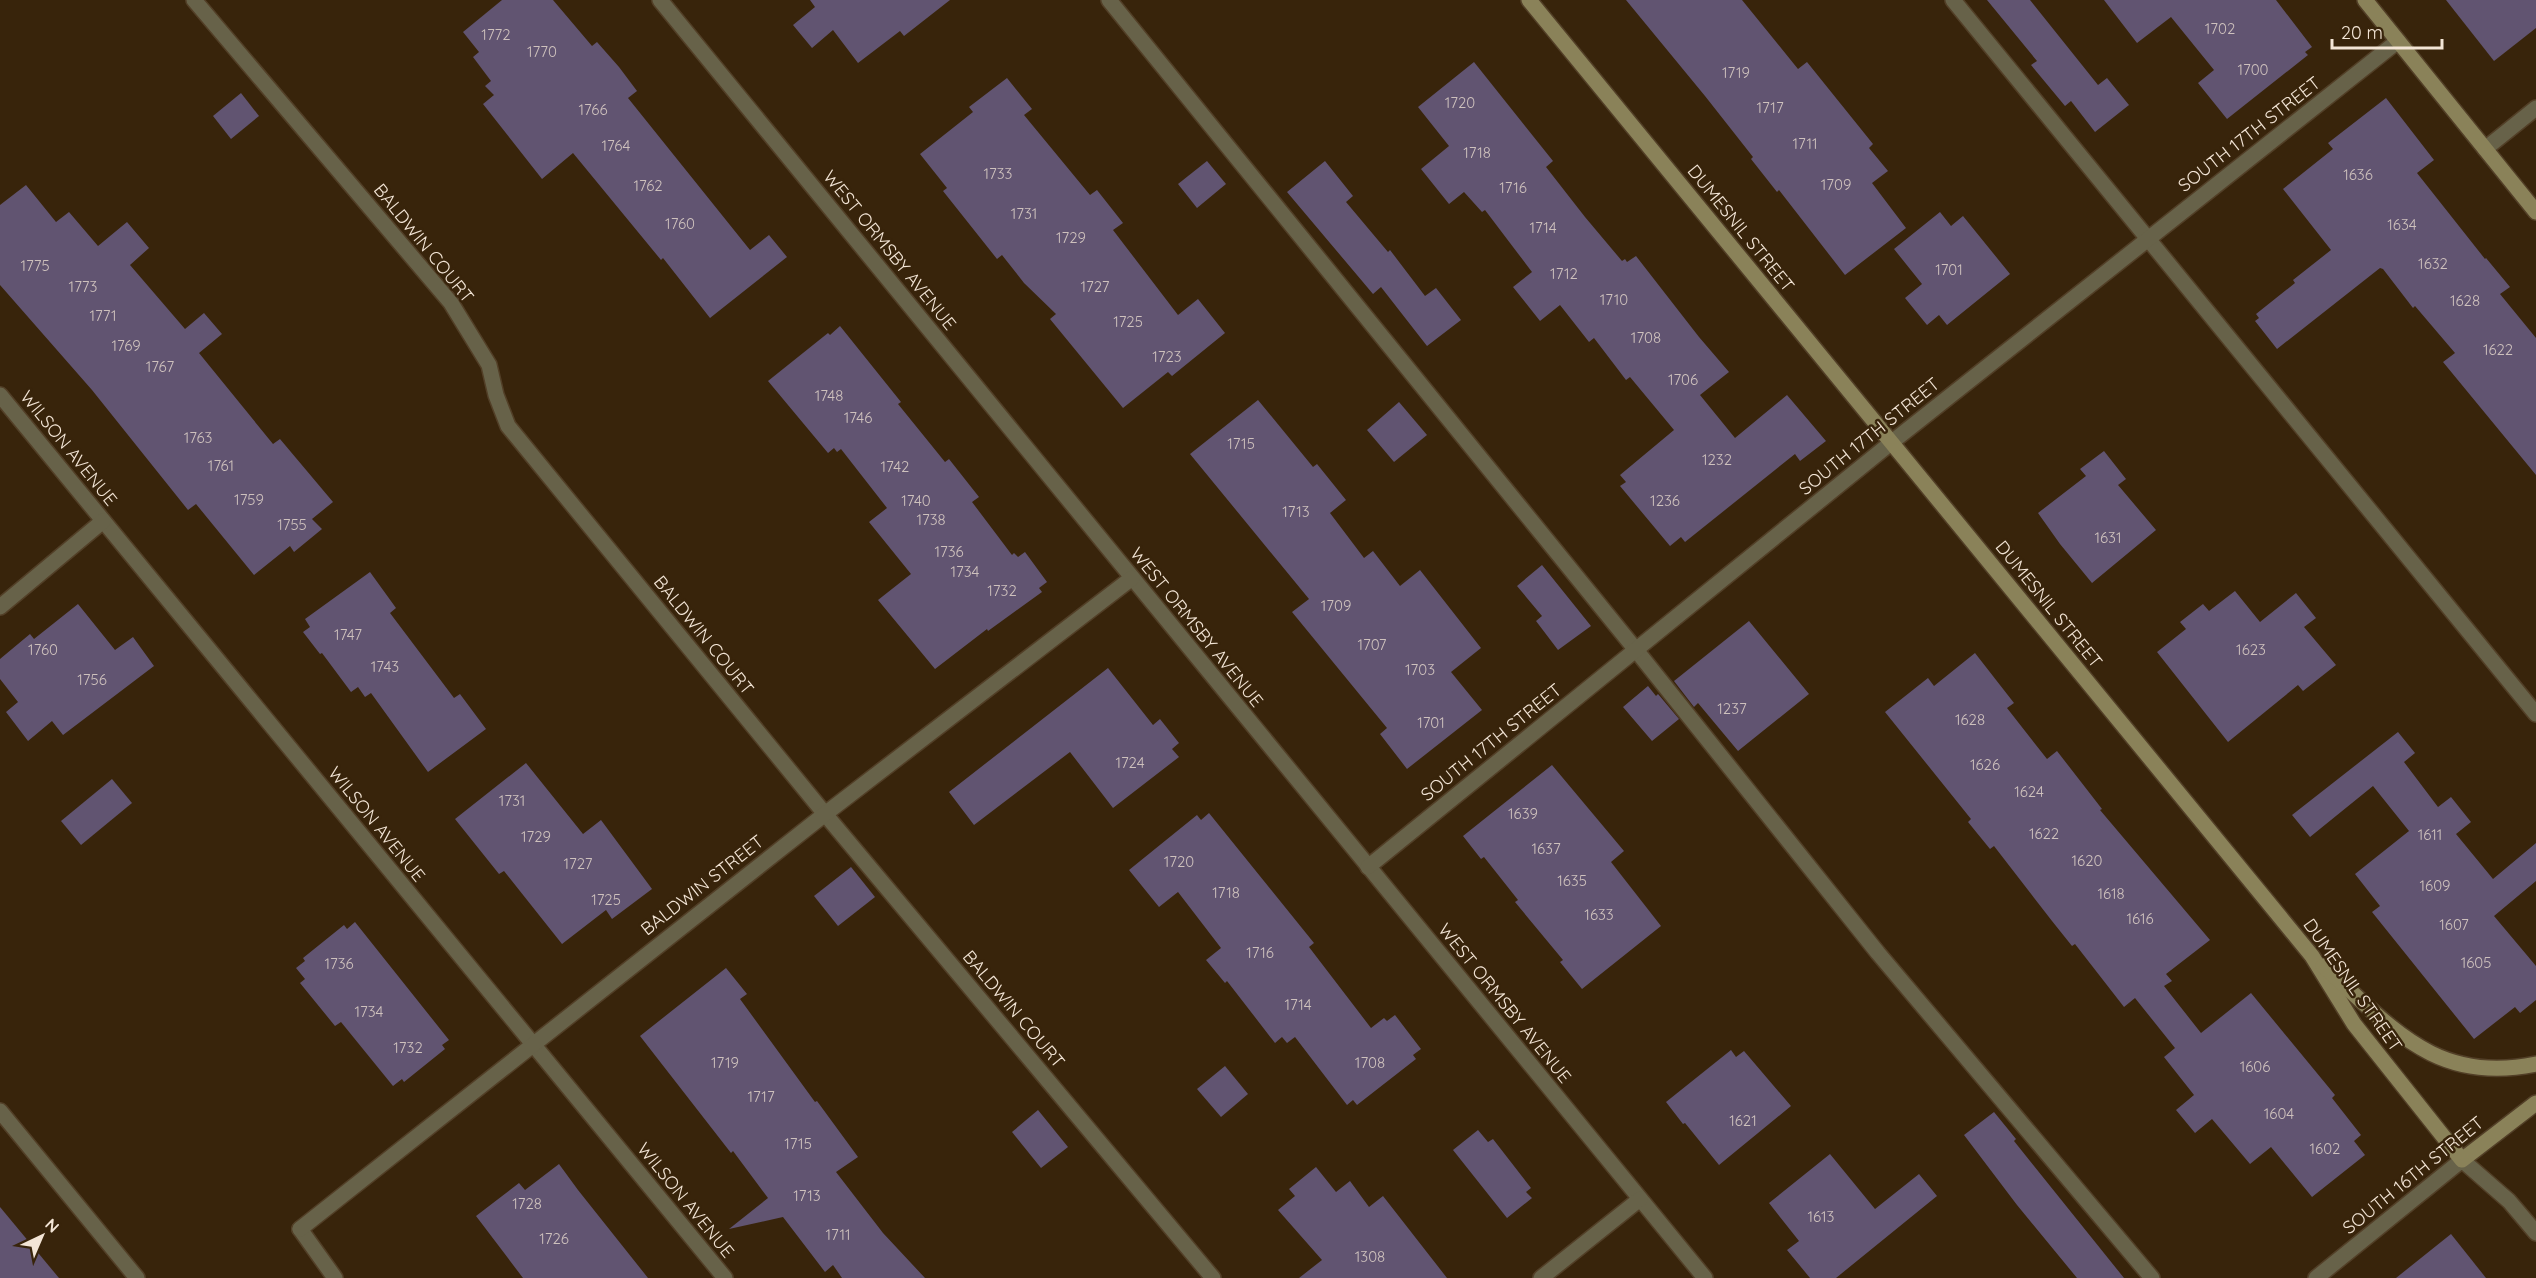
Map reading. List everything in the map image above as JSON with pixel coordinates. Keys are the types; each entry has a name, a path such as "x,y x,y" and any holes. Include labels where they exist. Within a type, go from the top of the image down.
{"main road":[{"name":"DUMESNIL STREET","path":"1529,0 2312,956 2354,1024 2462,1160"},
{"path":"2365,0 2536,212"},
{"path":"2312,956 2408,1041 2444,1060 2481,1069 2512,1069 2536,1064"},
{"name":"SOUTH 16TH STREET","path":"2462,1160 2536,1103"}],"street":[{"name":"BALDWIN COURT","path":"194,0 451,303 489,365 496,395 508,426 825,814 1213,1278"},
{"name":"WEST ORMSBY AVENUE","path":"660,0 1705,1278"},
{"path":"1109,0 1636,650 1878,953 2152,1278"},
{"path":"1953,0 2536,714"},
{"name":"SOUTH 17TH STREET","path":"1368,867 1892,442 2398,41"},
{"path":"2485,149 2536,108"},
{"name":"WILSON AVENUE","path":"0,394 725,1278"},
{"path":"0,607 104,521"},
{"name":"BALDWIN STREET","path":"335,1278 300,1229 825,814 1132,578"},
{"path":"0,1111 138,1278"},
{"name":"DUMESNIL STREET","path":"2462,1160 2509,1201 2536,1233"},
{"name":"SOUTH 16TH STREET","path":"2316,1278 2462,1160"},
{"path":"1541,1278 1640,1199"}],"building":[{"path":"502,0 553,0 592,46 597,42 619,67 637,91 628,98 750,250 769,235 787,257 710,318 663,258 661,260 573,153 542,179 483,104 494,95 485,86 491,81 473,57 479,52 463,32"},
{"path":"810,0 950,0 904,36 900,31 858,63 833,30 812,48 793,25 815,7"},
{"path":"1626,0 1742,0 1798,69 1807,62 1873,144 1869,148 1888,171 1872,183 1906,228 1845,275 1779,190 1777,192 1751,159 1753,157 1705,96"},
{"path":"1987,0 2030,0 2098,85 2107,78 2129,105 2095,132 2071,101 2065,106 2031,65 2037,61"},
{"path":"2104,0 2276,0 2312,47 2305,52 2308,55 2227,119 2198,83 2214,70 2171,17 2137,43"},
{"path":"2446,0 2536,0 2536,28 2494,61"},
{"path":"1474,62 1553,161 1546,167 1585,217 1622,261 1625,259 1627,262 1636,256 1729,372 1700,395 1735,438 1787,395 1826,441 1800,461 1795,454 1685,542 1681,537 1670,546 1620,486 1626,482 1620,475 1674,430 1630,377 1626,380 1594,338 1589,342 1560,305 1540,321 1513,287 1532,272 1485,210 1482,212 1464,192 1449,204 1421,169 1449,146 1418,107"},
{"path":"1007,78 1032,109 1024,115 1090,195 1097,190 1123,223 1113,230 1178,315 1198,299 1225,333 1172,376 1168,372 1123,408 1050,319 1056,314 1024,283 1002,255 997,259 943,191 947,188 920,154 973,112 969,107"},
{"path":"241,93 259,116 231,139 213,116"},
{"path":"2386,98 2434,160 2417,173 2510,287 2500,294 2536,338 2536,475 2443,362 2455,353 2415,306 2413,308 2383,269 2380,268 2277,349 2255,321 2259,318 2256,314 2295,283 2293,280 2331,250 2283,189 2333,149 2328,143"},
{"path":"1207,161 1226,184 1197,208 1178,184"},
{"path":"1325,161 1353,196 1346,202 1388,252 1390,250 1425,296 1436,288 1461,320 1427,346 1381,287 1373,294 1287,192"},
{"path":"26,185 56,222 69,212 98,246 127,222 149,248 130,265 185,329 204,313 222,334 199,353 273,444 280,439 333,502 312,519 322,529 294,552 290,546 254,575 196,504 188,510 92,390 0,285 0,205"},
{"path":"1940,212 1951,226 1963,216 2010,274 1947,325 1939,315 1927,325 1905,298 1922,284 1894,249"},
{"path":"840,326 901,402 898,404 945,462 949,459 979,497 972,502 1012,555 1014,553 1018,557 1025,552 1047,582 1039,588 1042,592 988,631 987,629 935,669 878,600 911,574 869,522 887,508 841,449 837,452 834,448 828,453 768,381"},
{"path":"1258,400 1313,467 1317,464 1346,500 1330,513 1364,558 1373,551 1400,586 1420,570 1481,648 1451,672 1482,710 1407,769 1380,734 1387,728 1292,612 1309,599 1190,454"},
{"path":"1399,402 1427,435 1394,462 1367,430"},
{"path":"2104,451 2126,479 2118,485 2156,530 2092,583 2038,513 2086,476 2080,469"},
{"path":"1542,565 1591,626 1558,650 1536,621 1542,616 1517,586"},
{"path":"370,572 396,608 390,613 454,698 460,694 486,729 428,772 371,693 365,697 358,687 351,692 303,632 310,627 305,619"},
{"path":"2235,591 2260,622 2296,593 2316,618 2304,627 2336,665 2303,691 2298,685 2228,742 2157,652 2186,629 2180,622 2203,604 2209,611"},
{"path":"78,604 115,650 133,637 154,666 63,735 52,721 28,741 6,712 18,702 0,679 0,659 30,634 34,639"},
{"path":"1749,621 1809,694 1738,751 1698,703 1694,707 1674,681"},
{"path":"1975,653 2014,703 2007,708 2047,759 2057,751 2102,809 2100,810 2210,940 2166,974 2172,981 2164,986 2201,1033 2251,993 2335,1095 2332,1098 2361,1135 2354,1141 2365,1155 2312,1197 2271,1147 2250,1164 2212,1119 2195,1133 2176,1110 2194,1095 2164,1057 2175,1048 2135,998 2124,1007 2075,944 2072,946 1994,846 1990,849 1968,822 1971,819 1885,712 1928,678 1934,686"},
{"path":"1108,668 1153,725 1160,719 1179,743 1172,749 1179,757 1113,808 1070,752 974,825 949,792"},
{"path":"1648,686 1656,696 1658,694 1679,719 1652,741 1623,707"},
{"path":"2398,732 2415,753 2404,762 2438,807 2451,797 2471,822 2456,834 2493,879 2536,843 2536,881 2494,916 2536,966 2536,1000 2520,1013 2515,1007 2474,1039 2372,912 2380,906 2355,874 2409,831 2373,786 2310,837 2292,815"},
{"path":"526,763 583,834 601,820 652,889 612,919 606,910 562,944 504,871 499,874 455,819"},
{"path":"1552,765 1624,851 1611,862 1661,926 1582,989 1560,962 1563,960 1515,902 1518,900 1484,857 1481,859 1463,836"},
{"path":"112,779 132,803 81,845 61,821"},
{"path":"1209,813 1314,943 1309,947 1371,1028 1384,1018 1387,1021 1395,1015 1421,1049 1413,1055 1416,1059 1357,1105 1353,1100 1347,1105 1295,1037 1287,1043 1282,1037 1275,1043 1227,981 1225,983 1206,960 1221,948 1178,892 1159,907 1129,870 1197,815 1201,820"},
{"path":"851,867 875,897 838,926 814,896"},
{"path":"355,922 449,1040 442,1045 445,1049 404,1082 402,1079 393,1086 341,1022 335,1026 300,983 305,979 296,968 305,961 303,958 344,925 347,929"},
{"path":"726,968 747,994 740,999 858,1157 836,1172 883,1233 925,1278 842,1278 833,1265 825,1272 783,1217 729,1229 768,1198 640,1036"},
{"path":"1731,1050 1736,1057 1744,1051 1791,1106 1719,1165 1666,1102"},
{"path":"1225,1066 1248,1094 1221,1117 1197,1089"},
{"path":"1038,1110 1068,1147 1041,1168 1012,1132"},
{"path":"1994,1112 2016,1139 2014,1141 2124,1278 2077,1278 2017,1205 1964,1135"},
{"path":"1478,1130 1488,1142 1493,1139 1531,1188 1526,1192 1532,1198 1507,1218 1453,1150"},
{"path":"1830,1154 1875,1209 1919,1174 1937,1196 1836,1278 1810,1278 1787,1250 1799,1241 1769,1203"},
{"path":"559,1164 648,1278 523,1278 476,1216 519,1183 525,1190"},
{"path":"1316,1167 1336,1192 1350,1181 1369,1207 1383,1196 1447,1278 1299,1278 1322,1260 1278,1210 1295,1196 1289,1189"},
{"path":"0,1207 59,1278 0,1278"},
{"path":"2451,1234 2486,1278 2396,1278"}]}
